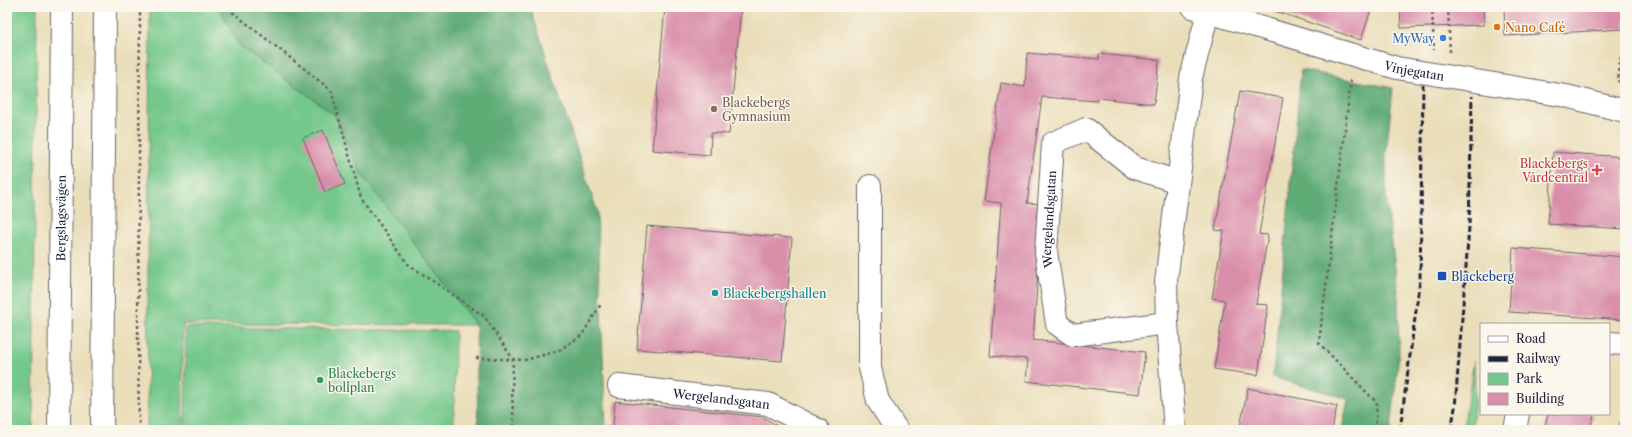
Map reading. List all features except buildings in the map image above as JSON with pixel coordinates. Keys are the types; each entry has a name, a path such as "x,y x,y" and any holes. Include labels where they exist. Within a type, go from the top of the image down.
{"street":[{"name":"Bergslagsvägen","path":"59,430 62,7"},
{"path":"102,430 105,7"},
{"path":"1175,430 1167,324 1166,282 1191,78 1204,9"},
{"name":"Vinjegatan","path":"1204,9 1397,68 1566,96 1625,111"},
{"name":"Wergelandsgatan","path":"1167,324 1073,335 1057,324 1046,252 1053,143 1086,129 1135,168 1178,182"},
{"path":"870,186 870,368 878,401 897,430"},
{"path":"1610,343 1625,344"},
{"name":"Wergelandsgatan","path":"619,386 768,404 818,430"},
{"path":"1515,430 1518,415"}],"path":[{"path":"139,430 138,332 140,7"},
{"path":"229,7 231,11 331,90 360,198 408,264 484,316 513,359 512,393 514,430"},
{"path":"1625,55 1621,55 1618,81 1625,82"},
{"path":"1354,56 1318,343 1377,403 1375,430"},
{"path":"476,358 525,360 558,351 582,335 601,304"},
{"path":"1617,430 1625,416"}],"green space":[{"path":"7,7 37,7 33,430 7,430"},
{"path":"150,7 219,7 239,45 334,114 362,175 476,325 183,324 182,430 147,430"},
{"path":"219,7 530,7 597,211 606,430 478,430 476,325 362,175 334,114 239,45"},
{"path":"1301,70 1393,88 1386,155 1386,195 1398,292 1399,353 1391,430 1342,430 1348,399 1273,377"},
{"name":"Blackebergs bollplan","path":"186,327 455,331 454,430 185,430"},
{"path":"1474,360 1475,398 1472,430 1463,430"}],"railway":[{"path":"1400,430 1420,280 1423,85"},
{"path":"1451,430 1455,408 1469,227 1472,96"}],"place":[{"name":"Nano Café","path":"1497,27"},
{"name":"MyWay","path":"1443,38"},
{"name":"Blackebergs Gymnasium","path":"714,109"},
{"name":"Blackebergs Vårdcentral","path":"1597,170"},
{"name":"Blackeberg","path":"1442,276"},
{"name":"Blackebergshallen","path":"715,293"},
{"name":"Blackebergs bollplan","path":"320,380"}]}
